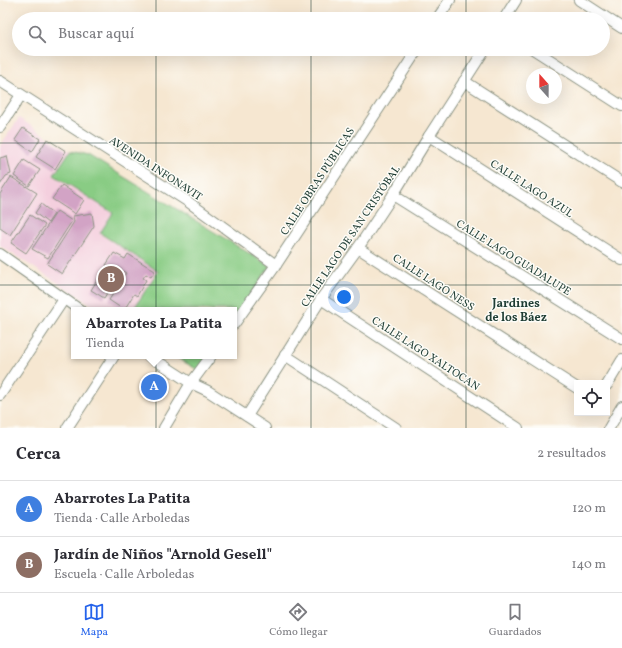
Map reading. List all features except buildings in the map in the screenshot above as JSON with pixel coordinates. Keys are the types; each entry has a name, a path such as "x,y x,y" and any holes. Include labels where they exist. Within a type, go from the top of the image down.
{"street":[{"path":"442,12 450,0"},
{"path":"508,12 516,0"},
{"path":"579,0 597,12"},
{"path":"610,20 622,28"},
{"name":"CALLE OBRAS PÚBLICAS","path":"237,320 276,265 413,56"},
{"name":"CALLE LAGO DE SAN CRISTÓBAL","path":"247,416 321,299 358,248 393,195 480,56"},
{"path":"544,56 622,106"},
{"name":"AVENIDA INFONAVIT","path":"0,81 187,201 276,265"},
{"path":"464,81 622,182"},
{"path":"0,127 21,94"},
{"name":"CALLE LAGO AZUL","path":"429,136 622,260"},
{"name":"CALLE LAGO GUADALUPE","path":"393,195 622,339"},
{"name":"CALLE LAGO NESS","path":"358,248 574,386"},
{"path":"1,257 76,307"},
{"path":"0,395 64,299"},
{"name":"CALLE LAGO XALTOCAN","path":"321,299 518,428"},
{"path":"285,355 396,428"},
{"path":"67,428 112,359"},
{"path":"154,359 192,383 208,391 265,428"},
{"path":"164,428 209,359"},
{"path":"610,380 622,360"},
{"path":"609,428 621,411"}],"shaded area":[{"path":"19,118 70,151 54,176 113,213 100,234 158,271 135,307 95,307 0,246 0,146"}],"green space":[{"path":"70,151 88,155 270,266 237,316 237,307 135,307 158,271 100,233 113,213 54,175"},
{"path":"179,359 208,359 200,371"}],"place":[{"name":"Jardín de Niños \"Arnold Gesell\"","path":"111,279"},
{"name":"Abarrotes La Patita","path":"154,387"}],"district":[{"name":"Jardines de los Báez","path":"516,310"}]}
